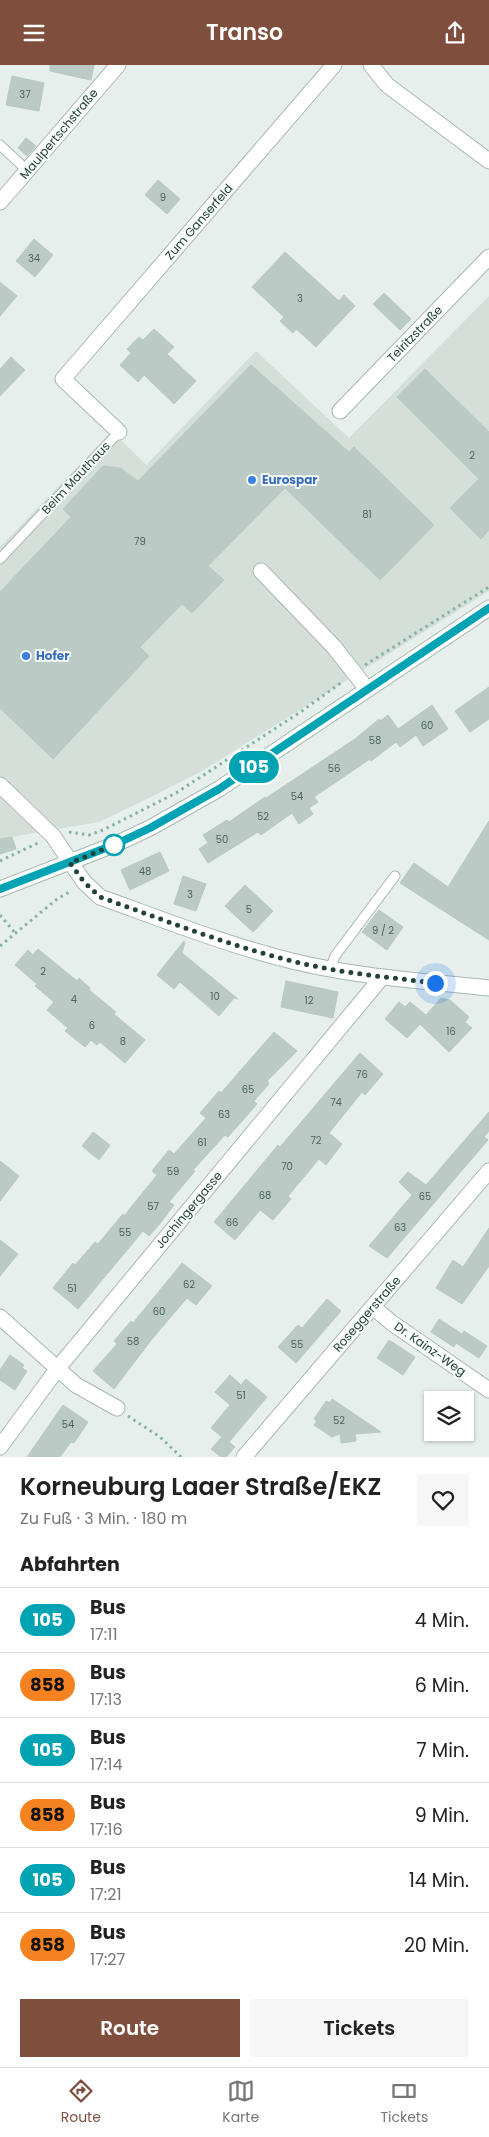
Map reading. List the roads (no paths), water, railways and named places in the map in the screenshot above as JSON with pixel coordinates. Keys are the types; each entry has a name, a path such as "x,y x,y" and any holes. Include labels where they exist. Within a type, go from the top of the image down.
{"street":[{"name":"Maulpertschstraße","path":"0,202 118,65"},
{"name":"Zum Ganserfeld","path":"63,379 334,65"},
{"path":"371,65 387,85 489,161"},
{"name":"Teiritzstraße","path":"340,411 489,257"},
{"name":"Beim Mauthaus","path":"63,379 119,431"},
{"path":"261,571 328,640 367,689"},
{"path":"0,889 70,863 150,828 219,789 489,608"},
{"path":"0,785 53,836 84,882 100,897 232,944 293,961 382,977 489,988"},
{"name":"Jochingergasse","path":"0,1447 58,1368 382,977"},
{"name":"Roseggerstraße","path":"244,1457 489,1171"},
{"name":"Dr. Kainz-Weg","path":"373,1307 392,1323 489,1390"},
{"path":"0,1317 76,1385 117,1408"}],"lane":[{"path":"0,145 28,171"},
{"name":"Beim Mauthaus","path":"0,559 119,431"},
{"path":"330,969 335,956 395,876"}],"place":[{"name":"Eurospar","path":"252,480"},
{"name":"Hofer","path":"26,656"}]}
